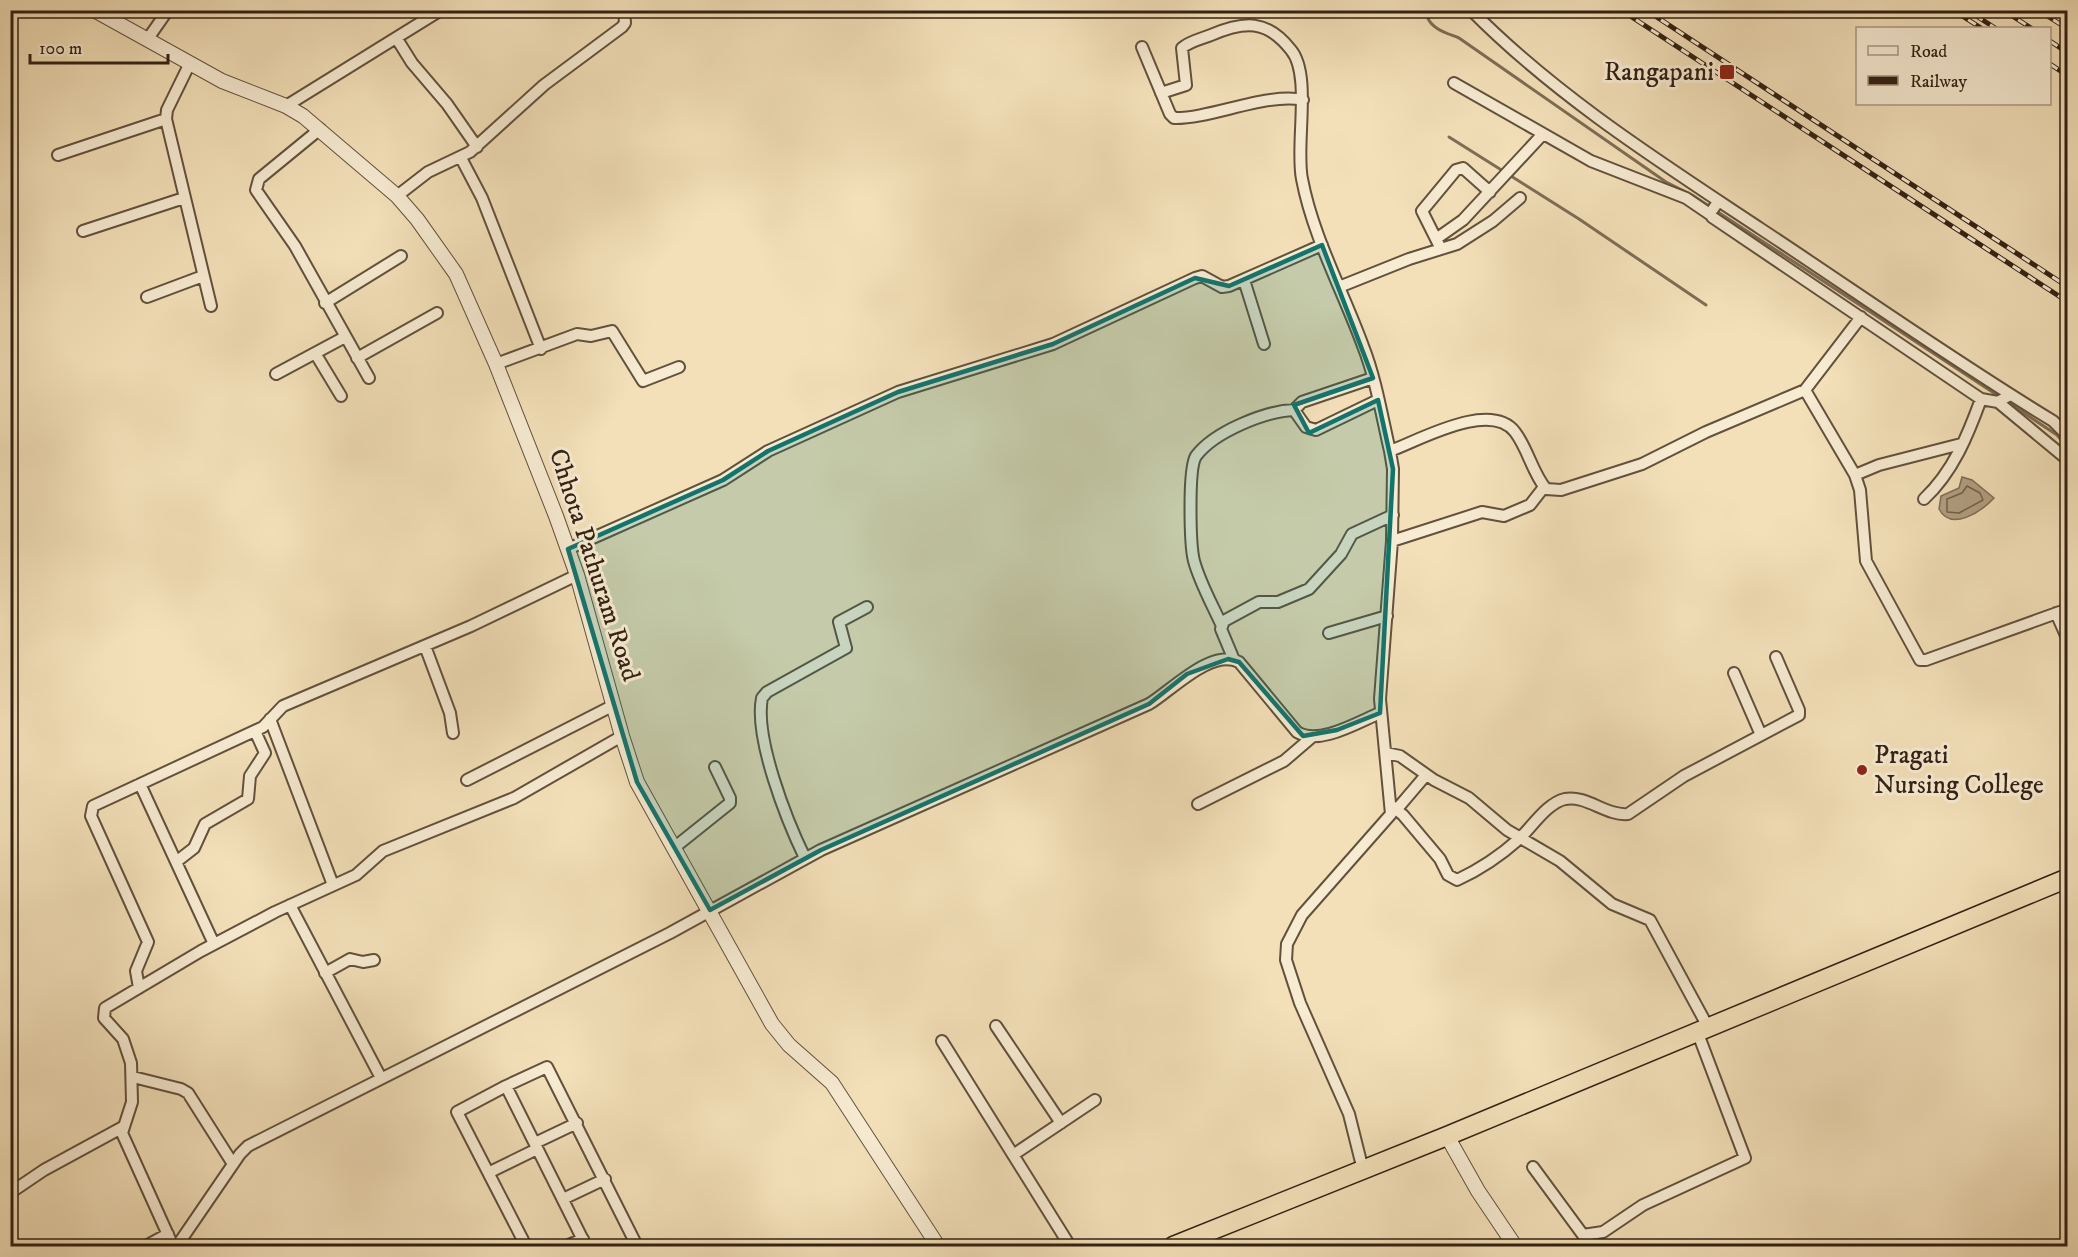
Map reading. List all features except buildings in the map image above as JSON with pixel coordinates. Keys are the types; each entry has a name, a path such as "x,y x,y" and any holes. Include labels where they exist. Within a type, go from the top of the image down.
{"highway":[{"path":"1173,1246 1447,1136 2067,878"}],"street":[{"name":"Chhota Pathuram Road","path":"94,10 241,89 286,106 320,129 397,196 417,219 456,274 496,364 568,549 637,782 772,1024 789,1045 832,1083 938,1246"},
{"path":"147,40 168,10"},
{"path":"286,106 398,39 441,10"},
{"path":"397,196 428,172 461,158 477,147 544,85 622,27 625,22 624,10"},
{"path":"1471,10 1528,66 1713,209 1861,317 1981,399 1998,402 2067,459"},
{"path":"1161,93 1186,85 1181,53 1186,45 1230,27 1251,24 1272,31 1293,51 1298,62 1303,100 1299,150 1301,177 1308,206 1322,245 1364,348 1390,452 1393,515 1380,713 1395,808 1440,859 1452,879 1457,880 1483,867 1520,838 1551,807 1565,799 1581,800 1620,815 1628,814 1664,788 1799,715 1800,710 1776,657"},
{"path":"398,39 412,63 447,104 477,147"},
{"path":"1142,46 1174,118 1239,106 1303,100"},
{"path":"190,63 167,110 166,119 211,306"},
{"path":"1454,83 1542,135 1606,168 1713,209 2054,421 2067,436"},
{"path":"58,155 166,119"},
{"path":"320,129 259,178 256,186 258,194 284,230 369,378"},
{"path":"1339,287 1438,244 1542,135"},
{"path":"461,158 482,198 541,349"},
{"path":"1438,244 1422,212 1456,170 1463,168 1490,192"},
{"path":"83,231 184,198"},
{"path":"1438,244 1452,247 1520,198"},
{"path":"568,549 703,489 768,451 909,388 1053,344 1195,278 1208,277 1222,287 1244,280 1322,245"},
{"path":"325,303 401,256"},
{"path":"147,297 203,276"},
{"path":"1244,280 1264,344"},
{"path":"357,358 437,313"},
{"path":"1390,452 1474,419 1489,419 1504,424 1516,433 1544,487 1554,491 1561,490 1629,468 1710,430 1805,390 1861,317"},
{"path":"496,364 577,334 591,336 612,331 617,335 643,381 680,367"},
{"path":"276,374 345,337"},
{"path":"315,352 341,396"},
{"path":"1312,737 1297,732 1234,660 1193,558 1190,511 1194,460 1197,454 1233,428 1294,410 1302,402 1373,378"},
{"path":"1805,390 1855,475 1860,490 1866,561 1920,660 1926,660 2067,609"},
{"path":"1998,402 2010,395"},
{"path":"1924,499 1945,477 1981,399"},
{"path":"1294,410 1306,427 1316,430 1378,400"},
{"path":"1855,475 1879,465 1961,444"},
{"path":"1392,541 1482,512 1504,516 1530,505 1544,487"},
{"path":"1221,624 1259,602 1278,602 1309,588 1341,554 1352,534 1393,515"},
{"path":"138,988 136,971 148,942 90,810 103,800 255,731 283,706 425,646 577,575"},
{"path":"805,858 789,825 766,749 762,730 762,698 767,692 846,648 839,622 867,607"},
{"path":"2056,613 2067,640"},
{"path":"1329,633 1387,616"},
{"path":"425,646 450,713 453,733"},
{"path":"622,736 514,798 383,851 364,870 290,904 213,944 108,1006 104,1011 104,1018 126,1045 133,1077 132,1102 123,1126 124,1139 175,1246 232,1164 248,1146 710,910 805,858 1149,704 1196,669 1227,659 1234,660"},
{"path":"1734,673 1761,735"},
{"path":"467,780 614,705"},
{"path":"1198,804 1284,762 1312,737 1380,713"},
{"path":"270,719 333,885"},
{"path":"176,862 194,848 205,824 248,799 250,776 265,753 255,731"},
{"path":"1386,753 1400,756 1426,775 1469,798 1520,838 1560,861 1612,904 1650,920 1702,1029 1746,1158 1643,1205 1603,1232 1583,1235 1533,1167"},
{"path":"675,847 730,803 730,798 715,767"},
{"path":"1363,1170 1349,1114 1300,1003 1286,960 1287,945 1302,915 1426,775"},
{"path":"140,784 213,944"},
{"path":"290,904 381,1078"},
{"path":"326,973 350,959 363,962 374,960"},
{"path":"996,1026 1061,1123"},
{"path":"942,1041 1070,1246"},
{"path":"526,1246 490,1172 457,1112 506,1086 549,1067 637,1246"},
{"path":"133,1077 181,1089 188,1093 232,1164"},
{"path":"506,1086 584,1243 566,1246"},
{"path":"1013,1155 1095,1100"},
{"path":"490,1172 577,1123"},
{"path":"12,1187 123,1126"},
{"path":"1447,1136 1478,1191 1515,1246"},
{"path":"563,1199 605,1179"},
{"path":"146,1246 168,1234"}],"highlighted area":[{"path":"1322,245 1373,378 1294,405 1309,433 1378,400 1393,469 1380,713 1337,730 1303,736 1239,662 1228,659 1187,674 1149,704 821,850 710,910 637,782 568,549 723,480 768,451 898,392 1053,344 1195,278 1229,286"}],"water":[{"path":"1962,477 1972,480 1994,498 1974,514 1951,519 1944,516 1939,509 1941,496 1959,488"}],"waterway":[{"path":"1430,10 1427,16 1436,27 1459,38 1666,182 1692,195 1997,395"},
{"path":"1449,137 1579,219 1706,305"},
{"path":"2009,403 2057,435 2068,448"}],"railway":[{"path":"1621,10 2068,302"},
{"path":"1646,10 2068,287"},
{"path":"1953,10 1979,27"},
{"path":"2003,10 2029,27"},
{"path":"2038,10 2068,29"},
{"path":"1975,15 1993,27"},
{"path":"2051,42 2068,53"},
{"path":"2051,65 2068,76"}],"place":[{"name":"Rangapani","path":"1727,72"},
{"name":"Pragati Nursing College","path":"1862,770"}]}
